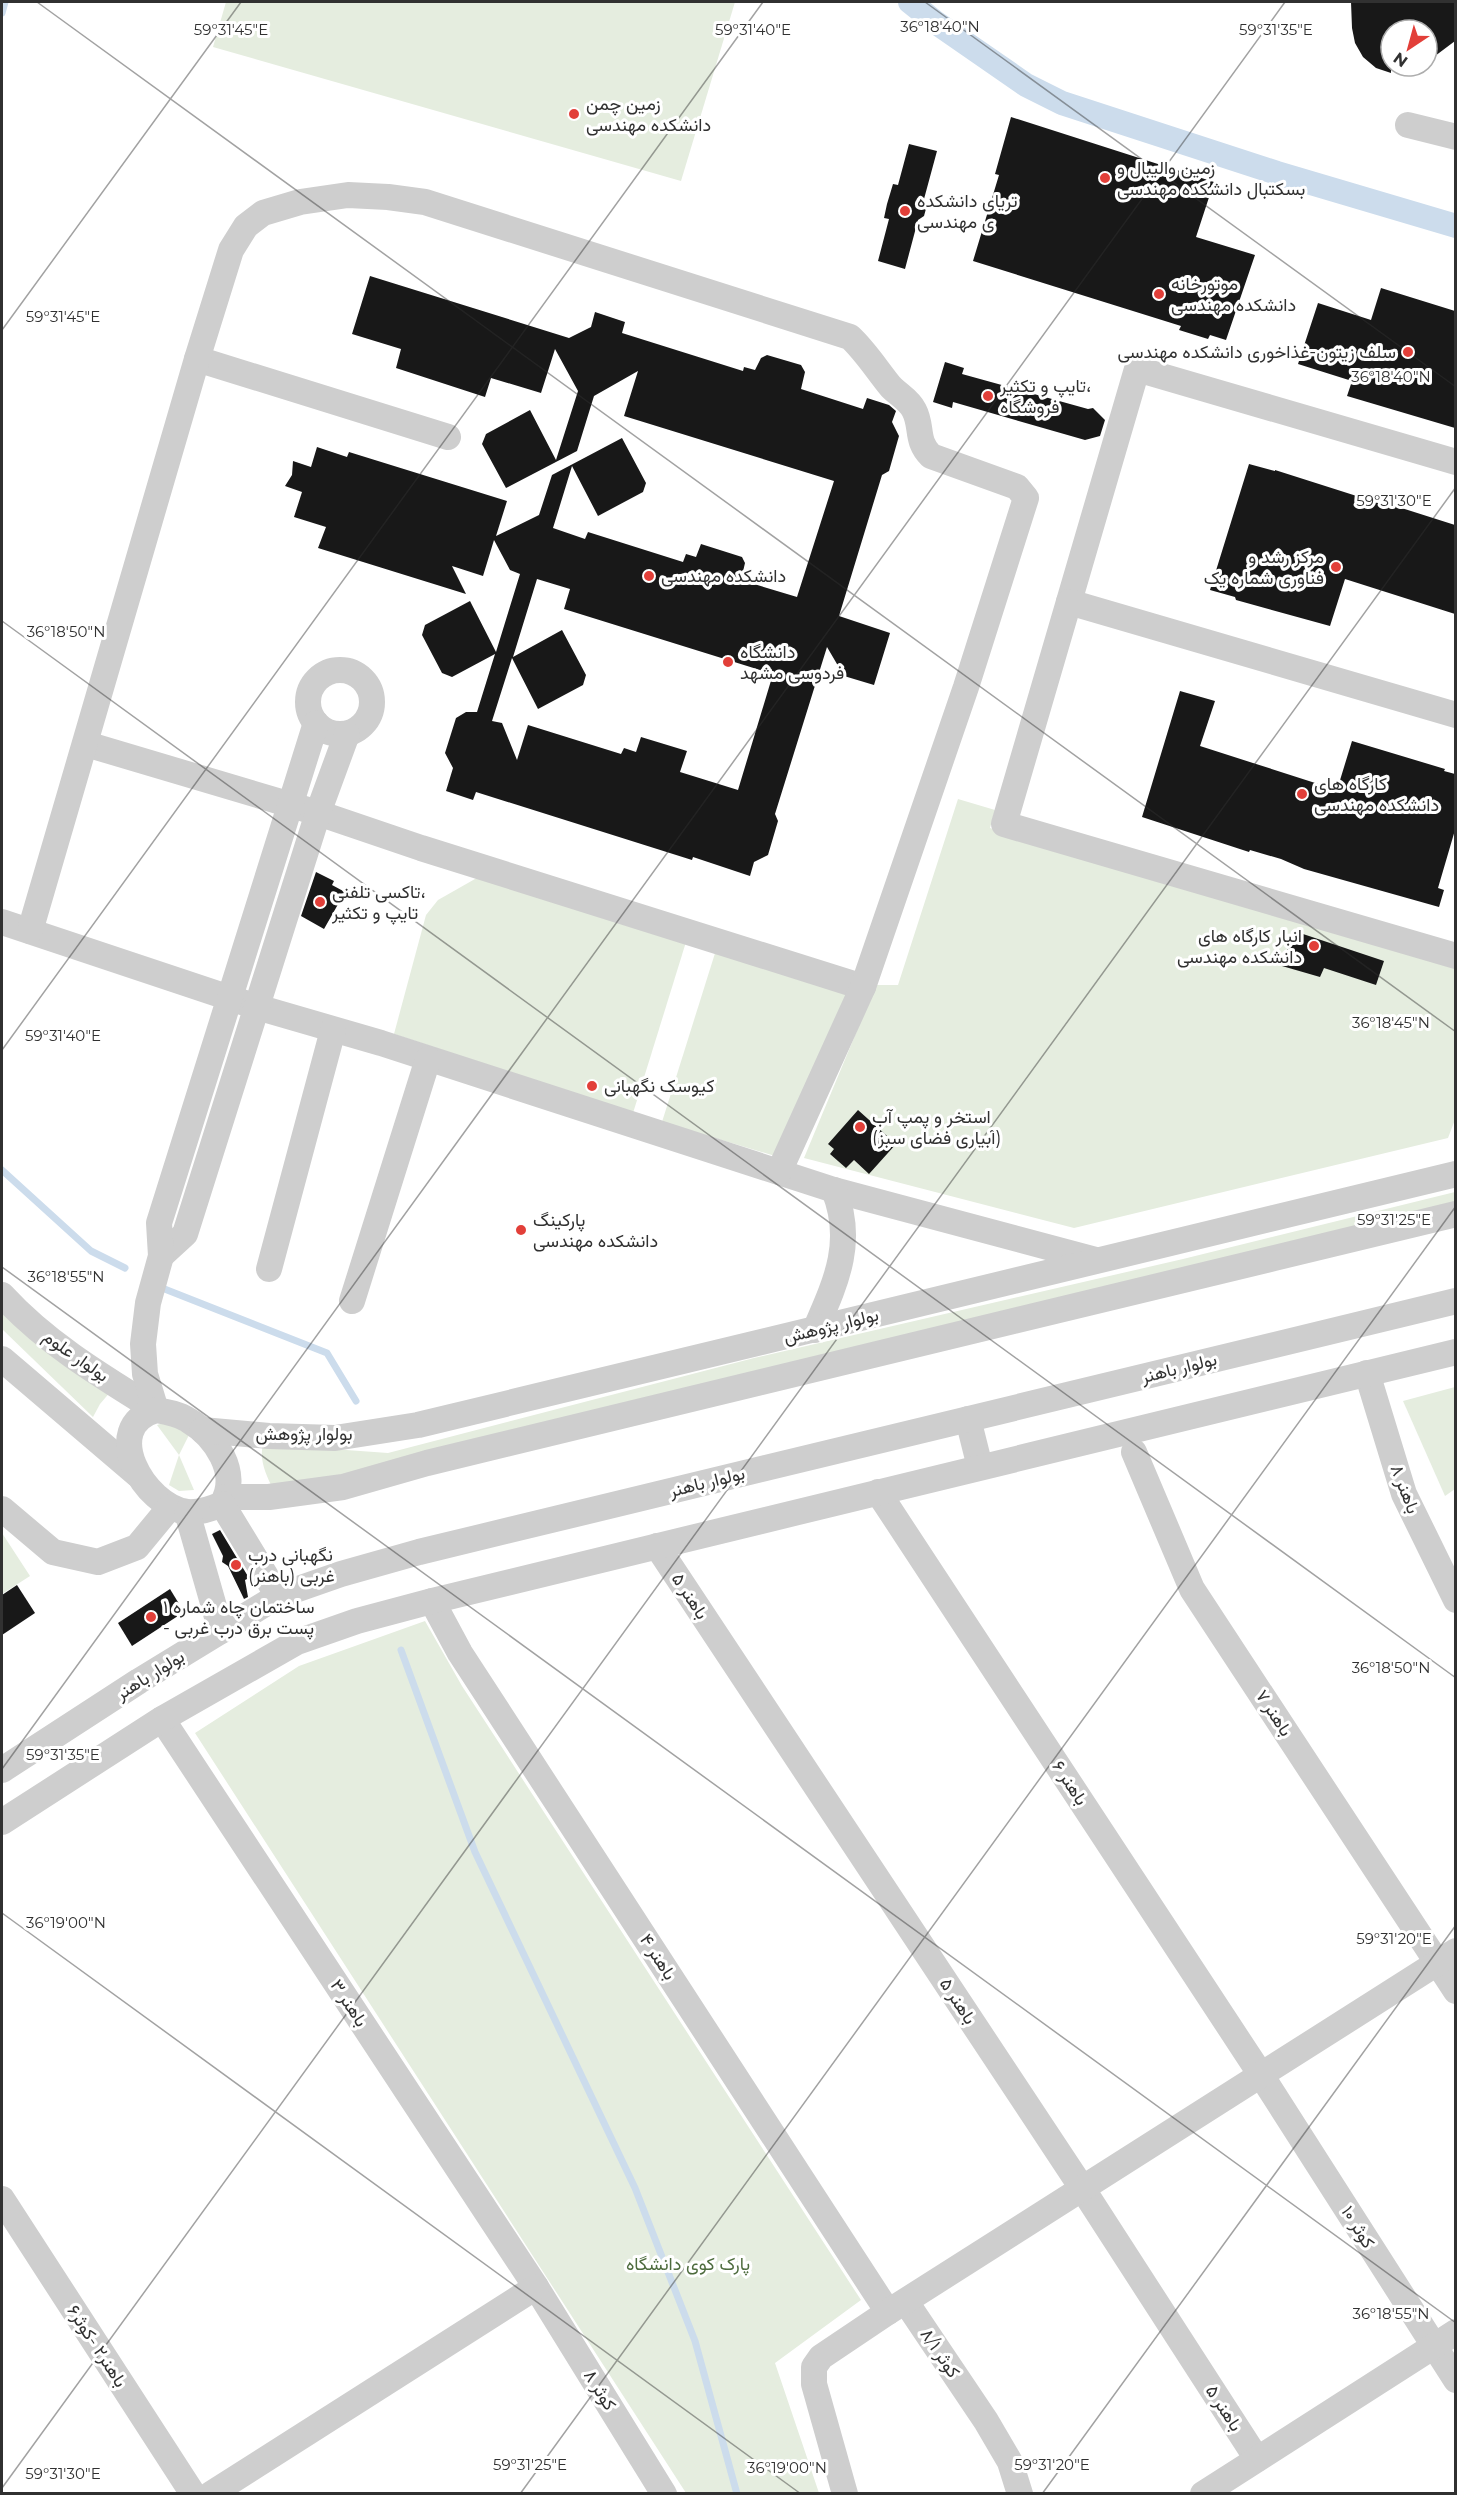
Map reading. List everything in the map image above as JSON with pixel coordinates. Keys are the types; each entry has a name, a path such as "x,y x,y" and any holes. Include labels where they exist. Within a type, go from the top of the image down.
{"street":[{"path":"1408,125 1455,137"},
{"path":"30,931 231,250 246,226 263,213 300,202 348,195 425,202 850,337 892,387 911,404 917,414 923,448 931,456 1017,487 1026,498 973,664 863,987 779,1172"},
{"path":"197,359 448,437"},
{"path":"1455,462 1137,369 1004,824 1455,956"},
{"path":"1069,602 1455,715"},
{"path":"334,670 345,670 365,680 373,701 366,722 347,734 336,734 325,730 310,714 308,703 315,682 323,674 334,670"},
{"path":"156,1410 145,1374 143,1344 148,1303 161,1256 159,1223 316,723"},
{"path":"161,1256 185,1234 318,813 347,734"},
{"path":"86,744 318,813 421,848 863,987"},
{"path":"2,922 257,1007 428,1059 834,1190 1099,1261"},
{"path":"269,1269 333,1030"},
{"path":"352,1301 428,1059"},
{"name":"بولوار پژوهش","path":"202,1430 269,1436 335,1438 418,1425 1455,1174"},
{"path":"815,1330 836,1282 845,1238 839,1202 834,1190"},
{"path":"2,1359 138,1476 153,1494 178,1509 206,1511 224,1500 269,1497 343,1487 427,1463 1455,1214"},
{"name":"بولوار علوم","path":"2,1295 19,1314 68,1354 156,1410"},
{"name":"بولوار باهنر","path":"2,1770 278,1596 341,1574 419,1552 1455,1301"},
{"path":"2,1822 162,1719 297,1642 357,1622 432,1601 1455,1352"},
{"name":"باهنر ۸","path":"1367,1373 1404,1494 1455,1600"},
{"path":"138,1476 129,1445 131,1431 137,1420 156,1410 187,1418 202,1430 213,1442 225,1463 229,1481 224,1500 256,1563 278,1596"},
{"path":"969,1419 980,1467"},
{"name":"باهنر ۷","path":"1134,1452 1192,1589 1446,1957 1455,1991"},
{"name":"باهنر ۶","path":"879,1492 1261,2075"},
{"path":"2,1509 53,1552 98,1562 136,1547 178,1509"},
{"path":"178,1509 207,1584 221,1631"},
{"name":"باهنر ۵","path":"657,1546 1082,2188 1257,2459"},
{"name":"باهنر ۴","path":"432,1601 460,1653 897,2307"},
{"name":"باهنر ۳","path":"162,1719 536,2287"},
{"path":"845,2493 814,2384 814,2367 821,2357 1446,1957"},
{"name":"کوثر ۱۰","path":"1261,2075 1455,2380"},
{"name":"باهنر۲ -کوثر۶","path":"2,2199 193,2493"},
{"path":"211,2493 536,2287"},
{"name":"کوثر ۸","path":"536,2287 664,2493"},
{"name":"کوثر ۸/۱","path":"897,2307 986,2421 1010,2462 1020,2493"},
{"path":"1203,2493 1455,2332"}],"green space":[{"name":"زمین چمن دانشکده مهندسی","path":"226,2 735,2 681,181 213,47"},
{"path":"958,799 995,810 990,828 1455,962 1456,1117 1448,1138 1074,1228 804,1158 876,985 898,985"},
{"path":"482,875 686,942 633,1113 394,1034 426,915 438,900"},
{"path":"716,950 850,993 775,1156 662,1122"},
{"path":"1455,1192 1455,1205 391,1466 273,1489 263,1462 263,1444 388,1453 754,1358 1183,1259"},
{"path":"2,1308 111,1391 93,1417 2,1329"},
{"path":"1455,1387 1455,1489 1445,1496 1403,1401"},
{"path":"166,1422 191,1431 179,1455 157,1425"},
{"path":"179,1455 194,1490 179,1491 169,1485"},
{"path":"2,1533 30,1576 2,1594"},
{"name":"پارک کوی دانشگاه","path":"425,1621 462,1686 861,2300 775,2363 819,2493 686,2493 195,1733 299,1666"}],"building":[{"path":"1351,2 1455,2 1455,41 1439,53 1439,18 1379,18 1379,69 1363,57 1355,43"},
{"path":"1011,117 1214,182 1196,237 1255,255 1226,340 1210,335 1208,339 1179,330 1181,326 973,261 999,175 995,174"},
{"name":"تریای دانشکده ی مهندسی","path":"909,144 937,151 924,199 927,205 924,216 918,220 905,269 878,261 889,219 884,218 887,204 893,184 898,185"},
{"name":"دانشکده مهندسی","path":"370,276 569,338 591,327 595,312 625,322 622,333 743,371 744,367 755,370 761,358 767,355 801,365 805,372 801,389 863,409 867,398 889,405 896,411 892,422 899,436 889,471 882,475 839,616 890,633 874,685 844,676 827,647 775,814 778,821 768,855 754,862 750,876 476,792 473,800 446,791 453,768 445,753 456,718 466,712 477,712 495,654 452,677 442,673 422,635 425,625 470,601 496,652 520,574 510,570 494,540 483,576 452,566 466,594 318,548 326,527 294,517 302,492 285,486 292,475 293,461 311,467 317,447 347,457 349,452 507,501 496,536 539,515 552,475 622,438 646,483 643,492 598,516 572,466 553,528 585,539 588,532 683,562 686,554 696,557 701,544 742,557 745,563 741,580 797,597 834,481 624,416 638,371 594,396 577,451 506,488 482,444 486,434 530,410 556,460 578,391 555,349 541,393 491,378 485,397 396,368 401,349 352,334","holes":["537,579 570,589 564,609 773,674 738,790 680,772 687,751 641,737 636,752 624,748 621,754 528,725 517,760 502,723 492,721 512,658 538,709 583,685 586,675 562,630 513,657"]},
{"name":"سلف زیتون-غذاخوری دانشکده مهندسی","path":"1381,288 1455,311 1455,428 1347,396 1352,381 1298,364 1318,303 1371,320"},
{"name":"تایپ و تکثیر، فروشگاه","path":"945,362 964,368 962,374 1088,409 1093,408 1105,420 1100,436 1085,440 953,402 952,408 933,402"},
{"name":"مرکز رشد و فناوری شماره یک","path":"1249,464 1455,525 1455,614 1345,579 1330,626 1236,600 1235,597 1210,590"},
{"name":"کارگاه های دانشکده مهندسی","path":"1180,691 1215,701 1200,746 1337,790 1352,741 1455,774 1455,830 1438,888 1444,890 1439,907 1304,869 1281,859 1250,850 1249,852 1142,817"},
{"name":"تاکسی تلفنی، تایپ و تکثیر","path":"316,872 334,881 332,885 345,892 324,929 301,916"},
{"name":"انبار کارگاه های دانشکده مهندسی","path":"1294,931 1384,961 1376,985 1324,968 1320,977 1282,966"},
{"name":"استخر و پمپ آب (آبیاری فضای سبز)","path":"858,1110 896,1144 869,1174 854,1160 846,1168 830,1154 834,1149 828,1144"},
{"path":"220,1530 249,1578 245,1580 248,1597 244,1599 228,1566 222,1562 223,1556 212,1534"},
{"path":"17,1585 35,1613 2,1635 2,1595"},
{"name":"ساختمان چاه شماره ۱ - پست برق درب غربی","path":"170,1589 184,1612 132,1646 118,1623"}],"waterway":[{"path":"2,13 5,2"},
{"path":"910,2 1026,85 1062,103 1277,173 1456,226"},
{"path":"2,1170 91,1251 125,1268"},
{"path":"162,1288 327,1353 356,1401"},
{"path":"401,1650 475,1852 635,2188 695,2341 737,2494"}],"place":[{"name":"زمین چمن دانشکده مهندسی","path":"574,114"},
{"name":"زمین والیبال و بسکتبال دانشکده مهندسی","path":"1105,178"},
{"name":"تریای دانشکده ی مهندسی","path":"905,211"},
{"name":"موتورخانه دانشکده مهندسی","path":"1159,294"},
{"name":"سلف زیتون-غذاخوری دانشکده مهندسی","path":"1408,352"},
{"name":"تایپ و تکثیر، فروشگاه","path":"988,396"},
{"name":"مرکز رشد و فناوری شماره یک","path":"1336,567"},
{"name":"دانشکده مهندسی","path":"649,576"},
{"name":"دانشگاه فردوسی مشهد","path":"728,662"},
{"name":"کارگاه های دانشکده مهندسی","path":"1302,794"},
{"name":"تاکسی تلفنی، تایپ و تکثیر","path":"320,902"},
{"name":"انبار کارگاه های دانشکده مهندسی","path":"1314,946"},
{"name":"کیوسک نگهبانی","path":"592,1086"},
{"name":"استخر و پمپ آب (آبیاری فضای سبز)","path":"860,1127"},
{"name":"پارکینگ دانشکده مهندسی","path":"521,1230"},
{"name":"نگهبانی درب غربی (باهنر)","path":"236,1565"},
{"name":"ساختمان چاه شماره ۱ - پست برق درب غربی","path":"151,1617"}]}
